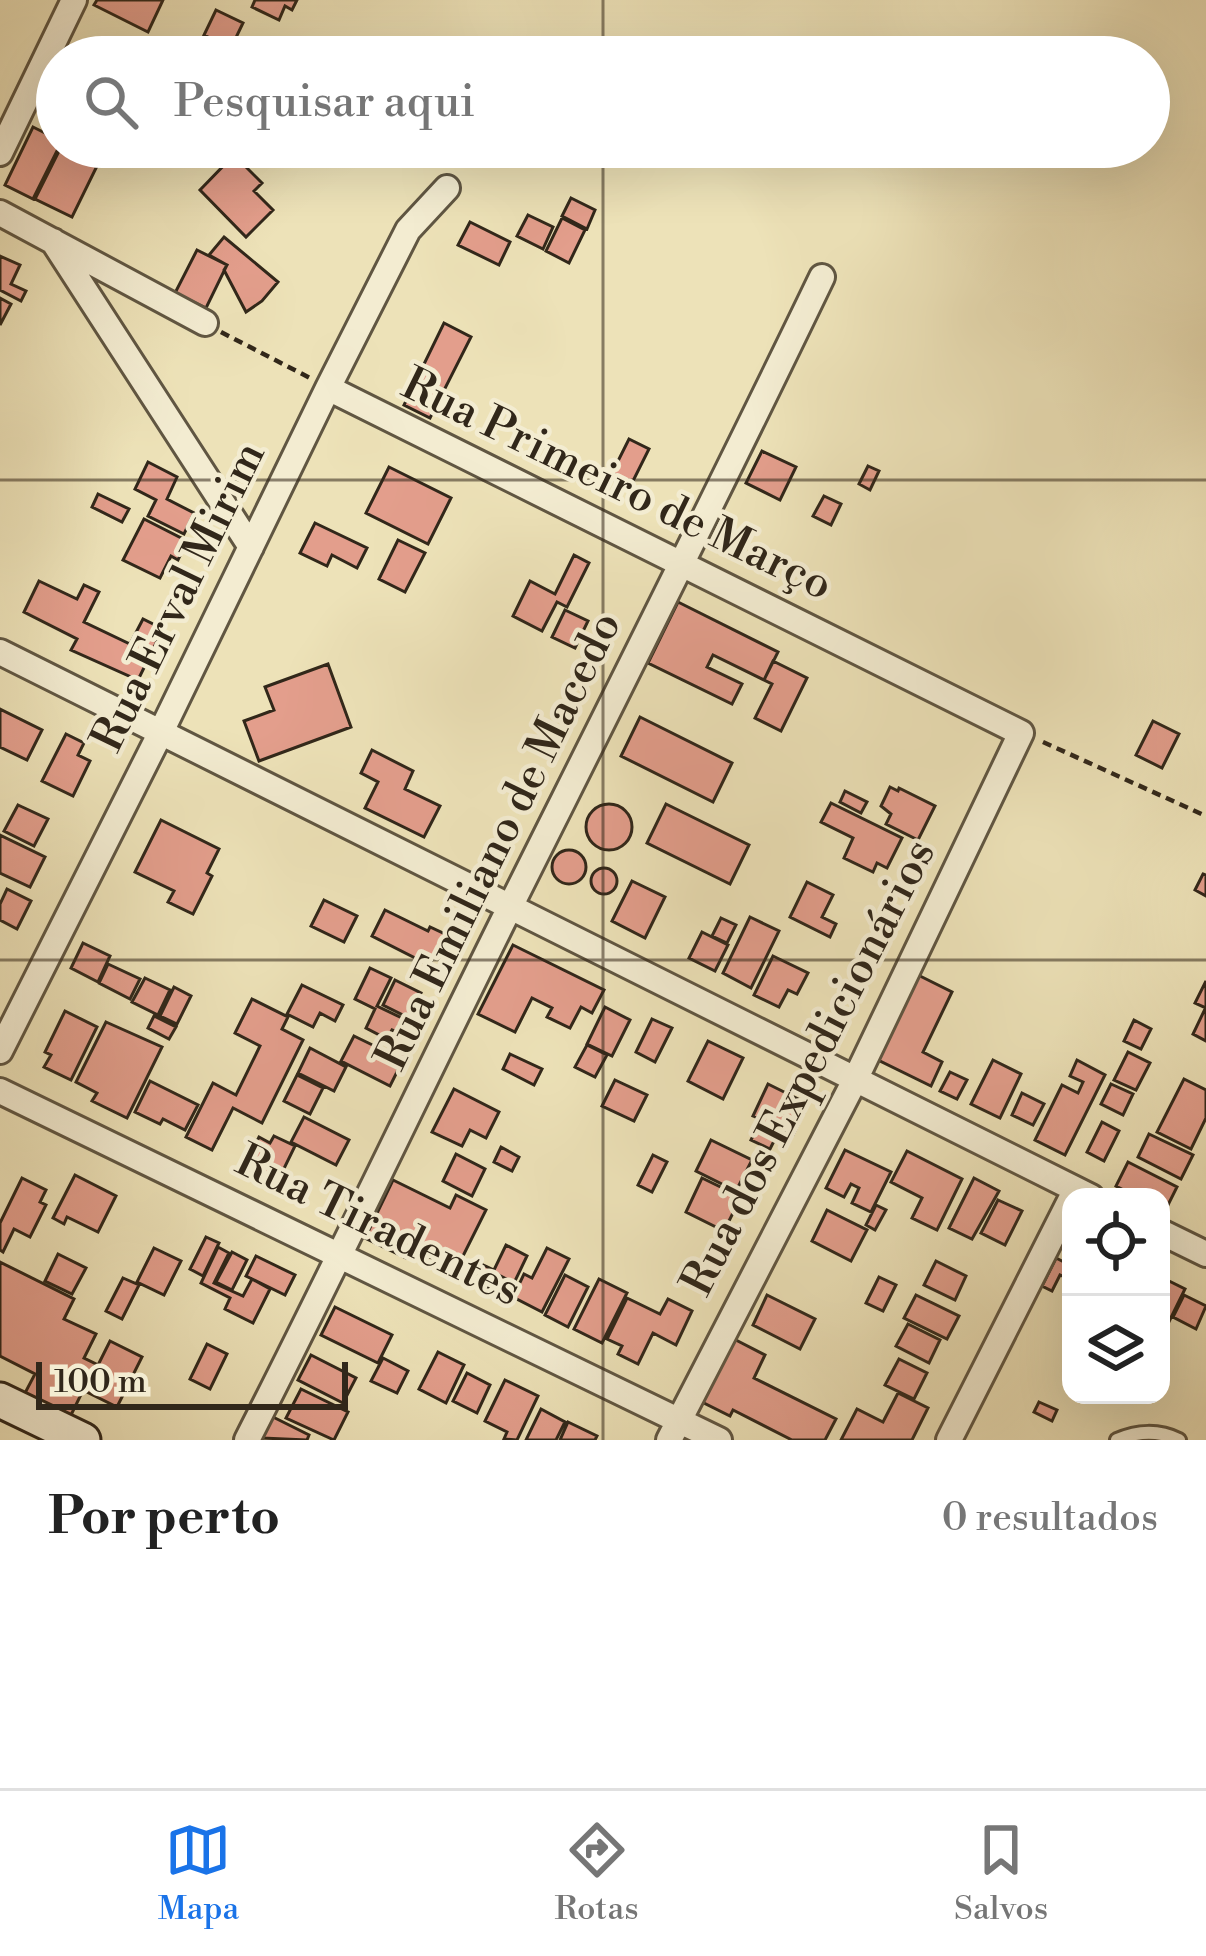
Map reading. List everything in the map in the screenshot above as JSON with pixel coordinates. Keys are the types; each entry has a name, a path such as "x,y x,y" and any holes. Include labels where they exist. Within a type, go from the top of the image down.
{"main road":[{"path":"0,1400 83,1440"}],"street":[{"path":"57,36 74,0"},
{"path":"0,153 36,79"},
{"name":"Rua Erval Mirim","path":"0,1051 408,230 447,188"},
{"path":"0,213 206,323"},
{"path":"53,241 251,547"},
{"name":"Rua Emiliano de Macedo","path":"247,1440 822,277"},
{"name":"Rua Primeiro de Março","path":"328,388 1021,733"},
{"path":"0,652 1063,1188"},
{"name":"Rua dos Expedicionários","path":"674,1429 855,1080 1021,733"},
{"name":"Rua Tiradentes","path":"0,1090 341,1255 674,1429 719,1440"},
{"path":"950,1440 1062,1226"},
{"path":"1170,1234 1202,1243"}],"lane":[{"path":"1117,1440 1133,1433 1168,1434 1179,1440"}],"path":[{"path":"206,323 328,388"},
{"path":"1021,733 1206,816"}],"building":[{"path":"97,0 163,0 148,32 94,5"},
{"path":"255,0 297,0 292,10 285,6 279,20 252,7"},
{"path":"216,10 243,23 237,36 204,35"},
{"path":"36,128 36,168 48,168 33,199 5,185"},
{"path":"50,168 96,168 72,217 35,199"},
{"path":"221,168 247,168 262,183 254,191 273,210 246,237 200,190"},
{"path":"571,198 595,210 587,229 562,216"},
{"path":"528,215 553,227 543,249 517,236"},
{"path":"562,218 585,230 569,263 546,251"},
{"path":"470,222 510,242 499,265 458,245"},
{"path":"224,237 278,282 246,312 224,270 227,265 209,255"},
{"path":"197,250 227,265 206,308 175,293"},
{"path":"0,256 20,265 11,284 26,291 21,301 0,290"},
{"path":"0,298 11,304 0,325"},
{"path":"444,323 471,337 430,418 404,405"},
{"path":"629,439 649,449 632,483 612,473"},
{"path":"762,451 796,467 780,500 746,483"},
{"path":"148,462 177,477 167,499 194,513 184,534 148,516 156,500 135,489"},
{"path":"868,466 879,471 870,490 859,484"},
{"path":"389,467 451,498 428,544 366,513"},
{"path":"98,494 129,509 122,522 92,507"},
{"path":"824,496 841,504 831,525 813,516"},
{"path":"144,519 187,541 178,560 171,556 160,578 123,560"},
{"path":"315,523 367,548 357,568 332,555 327,566 300,553"},
{"path":"398,540 425,553 405,592 379,579"},
{"path":"574,555 589,563 567,607 557,602 542,631 513,616 530,581 555,594"},
{"path":"39,581 77,599 84,585 99,592 84,622 130,644 143,619 163,629 138,680 71,650 77,639 24,612"},
{"path":"678,602 778,652 764,680 713,655 707,667 742,684 732,704 648,663"},
{"path":"565,610 588,621 575,648 552,637"},
{"path":"773,661 807,678 781,731 755,718 772,684 764,680"},
{"path":"328,664 351,727 259,761 244,721 274,710 265,687"},
{"path":"0,709 42,730 27,760 0,747"},
{"path":"640,717 732,763 713,802 621,756"},
{"path":"1153,721 1179,734 1162,768 1136,755"},
{"path":"66,734 84,743 78,755 90,761 73,796 42,781"},
{"path":"372,750 413,771 405,789 440,806 424,837 365,808 378,782 361,773"},
{"path":"890,787 935,806 918,840 886,824 891,814 881,806"},
{"path":"845,791 867,802 861,813 840,802"},
{"path":"831,803 902,838 887,868 877,863 873,872 844,858 853,838 821,822"},
{"path":"609,804 625,811 632,827 625,843 609,850 593,843 586,827 593,811"},
{"path":"666,804 749,845 730,884 647,843"},
{"path":"18,805 48,819 34,846 4,831"},
{"path":"161,820 219,849 193,914 168,902 174,891 135,872"},
{"path":"0,835 45,857 30,887 0,873"},
{"path":"569,850 581,855 586,867 581,879 569,884 557,879 552,867 557,855"},
{"path":"604,868 617,881 604,894 591,881"},
{"path":"1206,875 1206,896 1195,890"},
{"path":"632,881 665,897 645,938 612,921"},
{"path":"807,882 833,895 822,917 836,924 830,937 790,917"},
{"path":"7,889 31,901 17,929 0,920"},
{"path":"324,900 357,916 344,942 311,926"},
{"path":"385,910 447,935 429,965 372,936"},
{"path":"750,917 779,931 751,988 723,973"},
{"path":"721,918 736,925 727,943 712,936"},
{"path":"702,932 728,945 715,971 689,958"},
{"path":"83,943 110,956 98,982 71,968"},
{"path":"513,945 604,990 592,1013 581,1007 570,1028 547,1017 552,1008 532,998 515,1032 478,1014"},
{"path":"773,956 808,973 797,994 788,990 779,1007 754,995"},
{"path":"108,964 140,979 130,999 99,983"},
{"path":"370,968 391,978 377,1006 404,1019 387,1039 366,1028 375,1009 355,999"},
{"path":"918,975 952,992 923,1052 942,1062 931,1086 876,1059"},
{"path":"145,978 170,990 158,1015 132,1002"},
{"path":"395,980 421,993 409,1018 383,1005"},
{"path":"1206,981 1206,1008 1195,1003"},
{"path":"302,985 343,1005 335,1021 320,1013 313,1027 287,1014"},
{"path":"174,987 191,996 177,1024 160,1016"},
{"path":"252,999 288,1017 282,1029 303,1040 262,1123 233,1108 212,1150 186,1137 213,1083 236,1095 260,1046 235,1033"},
{"path":"605,1007 630,1020 612,1056 587,1044"},
{"path":"1206,1009 1206,1041 1193,1034"},
{"path":"65,1011 97,1027 71,1080 44,1067 51,1055 45,1052"},
{"path":"154,1016 176,1027 169,1039 148,1028"},
{"path":"652,1019 672,1028 655,1062 636,1052"},
{"path":"1134,1020 1151,1029 1141,1049 1124,1041"},
{"path":"106,1022 162,1047 127,1118 92,1101 97,1093 76,1082"},
{"path":"354,1036 387,1052 391,1044 407,1052 390,1086 341,1061"},
{"path":"708,1041 743,1058 723,1099 688,1081"},
{"path":"587,1045 607,1055 595,1077 575,1067"},
{"path":"310,1048 346,1067 334,1091 298,1073"},
{"path":"1128,1052 1150,1063 1136,1090 1114,1080"},
{"path":"510,1054 542,1069 534,1085 503,1069"},
{"path":"993,1060 1021,1074 1000,1118 971,1104"},
{"path":"1077,1060 1105,1075 1065,1155 1035,1140 1062,1085 1078,1093 1083,1082 1070,1076"},
{"path":"950,1072 967,1080 957,1099 940,1091"},
{"path":"297,1075 323,1088 310,1114 284,1101"},
{"path":"1184,1079 1206,1090 1206,1118 1191,1149 1157,1132"},
{"path":"615,1080 647,1095 634,1121 602,1106"},
{"path":"150,1081 198,1105 185,1130 135,1112"},
{"path":"768,1084 808,1104 793,1135 780,1129 770,1149 751,1140 761,1119 753,1116"},
{"path":"1111,1084 1133,1094 1123,1115 1101,1104"},
{"path":"454,1089 499,1112 486,1138 470,1130 462,1146 432,1132"},
{"path":"1022,1093 1044,1104 1033,1125 1012,1115"},
{"path":"304,1117 349,1140 336,1165 291,1142"},
{"path":"1102,1122 1119,1131 1104,1161 1087,1152"},
{"path":"1149,1134 1193,1155 1181,1179 1138,1157"},
{"path":"274,1136 295,1146 274,1189 241,1173 259,1137 270,1143"},
{"path":"711,1140 752,1160 736,1191 696,1171"},
{"path":"501,1147 519,1157 512,1171 494,1162"},
{"path":"845,1150 891,1172 871,1212 852,1203 859,1188 851,1184 844,1197 826,1188"},
{"path":"907,1151 962,1179 937,1230 912,1218 922,1198 891,1182"},
{"path":"456,1154 485,1169 472,1196 443,1181"},
{"path":"653,1155 667,1162 652,1192 638,1185"},
{"path":"1128,1162 1177,1187 1170,1201 1170,1188 1116,1186"},
{"path":"75,1175 116,1196 98,1232 67,1217 64,1224 53,1218"},
{"path":"22,1178 46,1190 40,1202 46,1205 30,1237 14,1229 3,1252 0,1223"},
{"path":"702,1178 741,1197 724,1231 686,1212"},
{"path":"974,1178 999,1191 972,1239 949,1228"},
{"path":"393,1180 450,1208 456,1195 486,1210 456,1270 411,1248 406,1258 365,1238"},
{"path":"998,1200 1022,1211 1005,1245 981,1233"},
{"path":"876,1205 886,1210 875,1230 866,1225"},
{"path":"827,1210 867,1230 851,1261 812,1241"},
{"path":"206,1237 219,1243 203,1276 190,1269"},
{"path":"506,1245 527,1256 514,1283 495,1273 488,1288 474,1281 483,1265 494,1270"},
{"path":"218,1247 229,1253 214,1283 243,1296 252,1279 270,1289 253,1323 225,1309 230,1298 201,1283"},
{"path":"154,1248 181,1261 164,1295 137,1282"},
{"path":"547,1248 569,1259 542,1312 513,1297 524,1274 532,1278"},
{"path":"232,1252 247,1260 232,1290 216,1282"},
{"path":"58,1254 86,1268 72,1294 45,1281"},
{"path":"256,1256 295,1275 285,1295 246,1276"},
{"path":"1056,1258 1062,1261 1062,1276 1052,1291 1042,1286"},
{"path":"936,1261 966,1276 955,1300 924,1285"},
{"path":"0,1262 74,1299 64,1319 96,1334 84,1358 96,1364 71,1415 25,1393 35,1374 0,1356"},
{"path":"565,1275 588,1287 568,1327 545,1315"},
{"path":"879,1277 896,1285 883,1311 866,1303"},
{"path":"123,1278 139,1285 122,1319 106,1311"},
{"path":"599,1279 627,1293 602,1343 574,1329"},
{"path":"1170,1282 1185,1289 1170,1320"},
{"path":"767,1295 815,1319 800,1349 753,1325"},
{"path":"916,1295 959,1316 947,1339 904,1318"},
{"path":"1184,1295 1206,1306 1196,1329 1173,1317"},
{"path":"627,1298 660,1314 668,1299 692,1311 676,1345 653,1333 638,1364 618,1354 622,1346 607,1339"},
{"path":"335,1307 392,1335 378,1363 321,1335"},
{"path":"908,1324 940,1340 929,1363 896,1346"},
{"path":"732,1338 765,1355 754,1378 836,1419 825,1440 792,1440 733,1410 730,1416 700,1401"},
{"path":"110,1341 142,1357 117,1407 85,1391"},
{"path":"207,1344 227,1354 210,1389 190,1379"},
{"path":"438,1352 464,1365 446,1403 419,1389"},
{"path":"311,1355 356,1378 343,1403 298,1380"},
{"path":"383,1358 408,1371 397,1393 371,1381"},
{"path":"899,1359 927,1373 914,1399 885,1385"},
{"path":"467,1373 490,1385 477,1413 453,1401"},
{"path":"505,1380 538,1396 517,1440 504,1439 507,1432 485,1421"},
{"path":"301,1389 348,1412 334,1440 286,1418"},
{"path":"898,1393 928,1408 912,1440 841,1440 857,1409 883,1422"},
{"path":"1039,1402 1057,1410 1052,1421 1034,1412"},
{"path":"541,1409 565,1422 556,1440 526,1440"},
{"path":"273,1417 309,1435 307,1440 262,1438"},
{"path":"568,1422 597,1436 595,1440 560,1440"}]}
